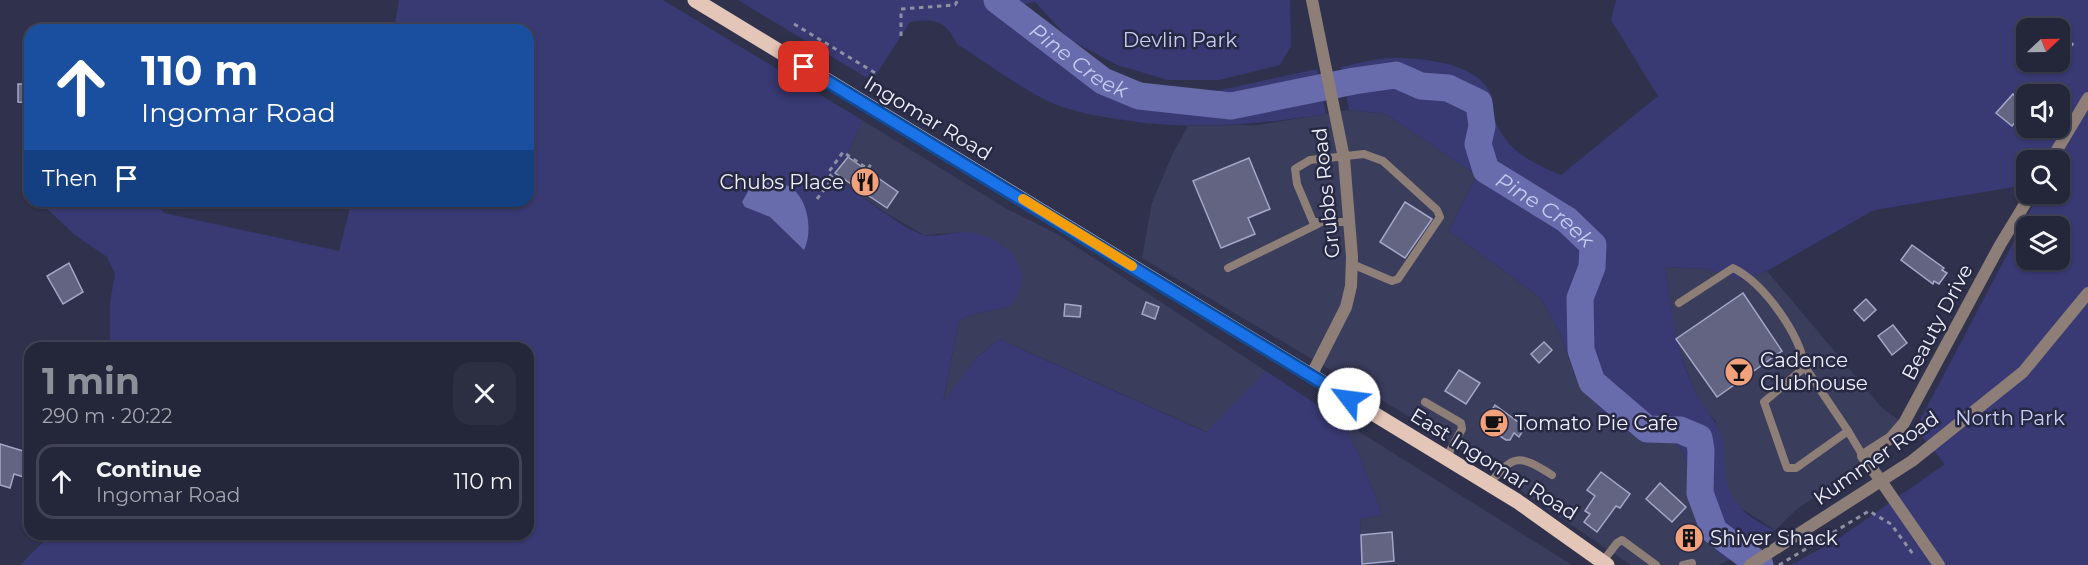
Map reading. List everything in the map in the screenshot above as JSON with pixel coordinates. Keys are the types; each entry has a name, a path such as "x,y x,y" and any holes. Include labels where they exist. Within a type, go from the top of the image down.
{"main road":[{"name":"Ingomar Road","path":"695,0 1140,271"},
{"name":"East Ingomar Road","path":"1140,271 1489,484 1561,530 1605,563"}],"street":[{"name":"Grubbs Road","path":"1311,376 1346,307 1352,264 1344,158 1329,70 1312,0"},
{"path":"2057,150 2088,98"},
{"name":"Beauty Drive","path":"1863,456 1891,438 1904,423 2000,245 2025,204"},
{"name":"Kummer Road","path":"1750,565 1912,461 2023,372 2088,293"},
{"path":"1863,456 1939,565"}],"lane":[{"path":"1318,224 1311,220 1297,184 1294,169 1304,162 1364,154 1383,161 1413,192 1437,210 1440,218 1398,279 1392,281 1352,264"},
{"path":"1228,268 1318,224 1350,222"},
{"path":"1679,303 1733,268 1744,273 1777,308 1802,350 1805,367 1863,456"},
{"path":"1805,367 1764,402 1787,468 1796,468 1848,432"},
{"path":"1425,402 1461,423 1462,429 1446,458"},
{"path":"1489,484 1505,464 1515,459 1528,460 1552,475"},
{"path":"1605,563 1617,543 1622,540 1656,565"},
{"path":"1683,565 1692,563"}],"path":[{"path":"900,36 902,9 956,5 958,0"},
{"path":"794,24 876,74"},
{"path":"817,199 833,178 828,173 843,152 868,169 871,164"},
{"path":"1779,565 1869,511 1891,524 1918,560"}],"shaded area":[{"path":"1349,110 1386,114 1477,175 1449,231 1541,298 1559,331 1575,375 1660,440 1674,443 1682,450 1687,464 1695,518 1704,539 1727,561 1719,565 1631,565 1420,423 1142,258 1152,203 1172,155 1188,126 1259,125"},
{"path":"862,120 1007,209 1057,234 1266,371 1207,432 999,339 975,359 943,403 959,320 1011,306 1003,245 965,232 924,235 886,213 832,175 848,153"},
{"path":"1665,267 1706,269 1743,280 1767,271 1882,408 1899,420 1891,431 1878,440 1885,450 1797,509 1775,530 1736,505 1727,488 1716,421 1703,407 1692,385 1675,337"},
{"path":"1342,421 1572,565 1362,565 1360,519 1382,515 1362,462"}],"green space":[{"path":"399,0 663,0 862,120 848,153 833,174 835,177 915,232 929,236 961,232 981,235 1005,247 1014,256 1020,267 1021,279 1019,292 1011,306 959,320 943,402 975,359 999,339 1206,432 1266,371 1342,421 1362,462 1382,515 1360,519 1362,565 20,565 45,540 534,540 534,342 110,342 110,302 115,274 107,257 75,235 45,207 159,207 164,213 339,251 350,207 534,207 534,24 395,24"},
{"name":"Devlin Park","path":"738,0 1290,0 1291,46 1280,65 1219,80 1168,80 1117,65 1069,39 1035,2 1020,5 1078,64 1135,93 1193,96 1317,69 1326,114 1247,124 1196,126 1143,123 1083,113 1050,102 1026,89 957,44 944,25 926,20 910,22 872,81"},
{"name":"North Park","path":"1616,0 2088,0 2088,565 1791,565 1838,539 1945,464 1919,433 1920,420 2016,238 2016,270 2070,270 2070,216 2027,216 2034,204 2070,204 2070,150 2016,150 2016,187 1874,210 1767,271 1743,280 1706,269 1665,267 1682,358 1696,393 1721,434 1729,489 1733,498 1746,513 1775,530 1727,561 1704,539 1695,518 1687,464 1682,450 1674,443 1640,437 1610,423 1575,375 1559,331 1541,298 1449,231 1477,175 1386,114 1349,110 1341,67 1391,58 1417,59 1445,63 1471,73 1489,90 1494,117 1504,138 1529,160 1561,175 1658,96 1611,20"}],"water":[{"path":"759,182 788,186 801,198 805,206 808,225 807,243 804,250 770,217 745,207 742,202 750,188"}],"building":[{"path":"18,84 24,84 24,102 18,102"},
{"path":"2013,94 2016,97 2016,121 2012,126 1996,113"},
{"name":"Chubs Place","path":"848,157 898,192 887,208 835,173"},
{"path":"1249,158 1270,209 1248,218 1255,234 1221,248 1193,181"},
{"path":"1405,202 1432,219 1405,258 1380,242"},
{"path":"1912,245 1944,268 1942,270 1947,273 1939,284 1934,281 1933,284 1901,260"},
{"path":"69,263 83,292 63,304 47,276"},
{"path":"1743,293 1782,351 1717,397 1676,339"},
{"path":"1866,299 1876,310 1864,321 1854,310"},
{"path":"1146,302 1159,307 1155,319 1142,314"},
{"path":"1065,304 1081,306 1080,317 1064,316"},
{"path":"1893,325 1907,343 1892,355 1878,336"},
{"path":"1544,342 1552,350 1539,363 1531,354"},
{"path":"1459,370 1480,383 1466,404 1445,391"},
{"name":"Tomato Pie Cafe","path":"1495,405 1525,427 1519,437 1514,433 1510,440 1506,440 1482,425"},
{"path":"0,444 24,451 24,477 14,474 10,488 0,485"},
{"path":"1601,472 1630,494 1620,508 1616,506 1597,532 1584,522 1590,514 1585,511 1595,496 1587,490"},
{"path":"1660,483 1686,507 1672,522 1646,499"},
{"path":"1392,532 1394,561 1362,564 1361,535"}],"waterway":[{"name":"Pine Creek","path":"997,0 1103,81 1139,96 1231,106 1354,81 1396,75 1421,86 1448,88 1479,103 1482,126 1478,144 1486,170 1567,220 1593,245 1592,267 1580,298 1581,350 1592,382 1647,429 1680,430 1699,438 1700,493 1714,531 1760,565"}],"slow traffic":[{"path":"1023,199 1132,266"}],"place":[{"name":"Chubs Place","path":"865,182"},
{"name":"Cadence Clubhouse","path":"1739,372"},
{"name":"Tomato Pie Cafe","path":"1494,423"},
{"name":"Shiver Shack","path":"1689,538"}],"route":[{"path":"804,67 1349,399"}]}
